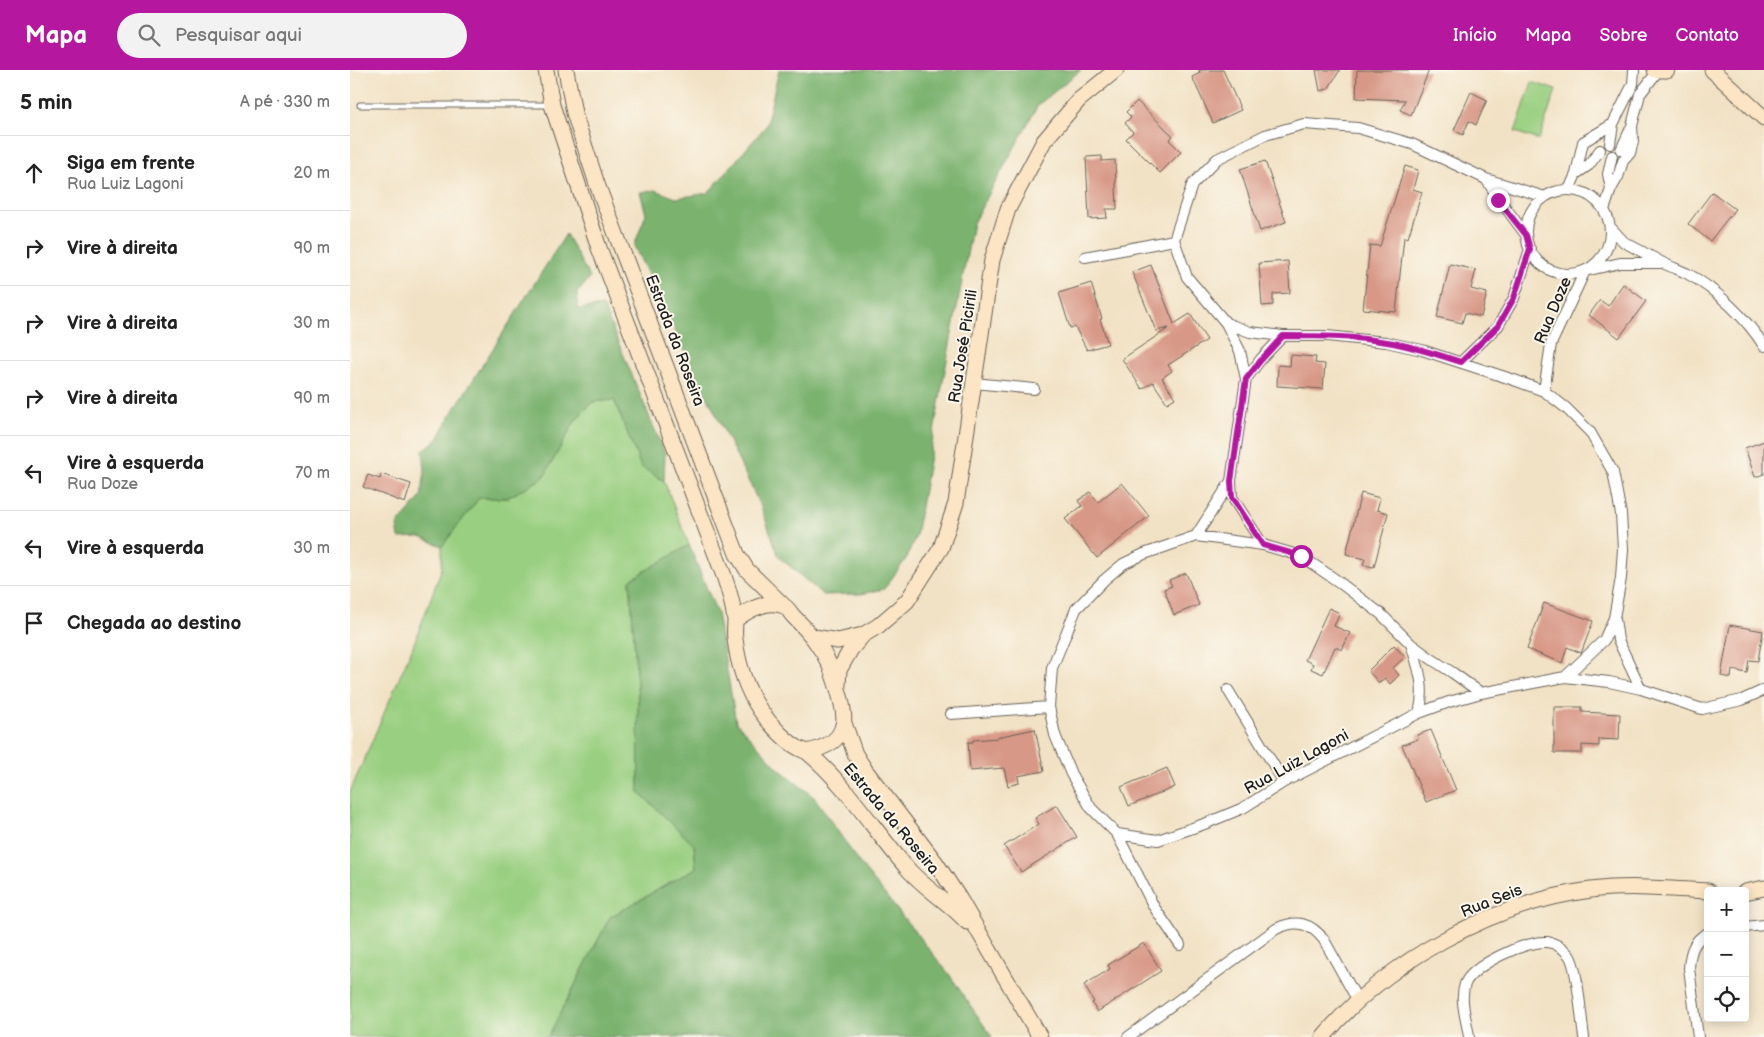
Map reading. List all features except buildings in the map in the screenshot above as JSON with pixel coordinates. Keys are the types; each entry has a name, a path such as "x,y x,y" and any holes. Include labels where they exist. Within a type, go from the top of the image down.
{"street":[{"name":"Estrada da Roseira","path":"546,70 552,105 599,248 724,576 735,620 738,657 752,698 775,728 790,742 806,751 833,776 908,870 957,912 991,953"},
{"name":"Estrada da Roseira","path":"566,70 574,112 597,184 737,554 747,570 814,637 838,685 844,724 856,754 865,770 936,863 970,915 1040,1037"},
{"name":"Rua José Picirili","path":"863,636 878,626 907,600 941,548 956,503 992,260 1008,209 1044,141 1079,100 1116,70"},
{"path":"1610,144 1613,124 1633,84 1634,70"},
{"path":"1621,150 1632,126 1640,94 1660,70"},
{"path":"1712,70 1764,118"},
{"path":"1263,545 1232,497 1231,481 1246,379 1240,351 1226,323 1187,277 1174,240 1192,185 1217,160 1264,135 1304,124 1358,128 1412,144 1486,179 1545,197"},
{"path":"1569,190 1576,174 1583,142 1613,124"},
{"path":"1604,210 1623,162 1630,153 1633,142 1632,126"},
{"path":"1576,174 1589,165 1600,150"},
{"path":"1611,189 1608,174 1612,156"},
{"path":"1486,179 1498,200 1526,235 1530,249 1537,260 1547,269 1559,274 1572,274 1620,263 1663,264"},
{"path":"1526,235 1528,220 1535,206 1545,197 1556,191 1569,190 1588,194 1599,203 1611,228 1624,242 1663,264 1688,274 1716,293 1755,332 1764,346"},
{"path":"1585,271 1596,264 1605,254 1610,242 1611,228"},
{"path":"1085,257 1174,240"},
{"path":"1461,362 1498,326 1514,298 1530,249"},
{"name":"Rua Doze","path":"1544,391 1551,344 1585,271"},
{"path":"1226,323 1250,332 1283,336 1327,336 1386,342 1422,350 1544,391 1566,408 1590,432 1613,472 1621,514 1623,549 1621,578 1614,618 1604,640 1565,677"},
{"path":"1246,379 1283,336"},
{"path":"974,383 1034,389"},
{"path":"1196,536 1231,481"},
{"path":"1180,945 1154,907 1117,834 1091,808 1071,774 1055,735 1049,707 1052,668 1076,609 1104,580 1123,564 1144,554 1196,536 1263,545 1301,556 1339,582 1380,614 1411,644 1454,672 1481,693"},
{"path":"735,620 748,610 760,606 772,604 784,606"},
{"path":"1614,618 1618,640 1642,689"},
{"path":"814,637 838,641 863,636"},
{"path":"838,685 839,670 844,660 863,636"},
{"path":"1411,644 1420,672 1423,698 1419,713"},
{"name":"Rua Luiz Lagoni","path":"1117,834 1158,840 1207,823 1243,808 1284,782 1419,713 1481,693 1565,677 1609,682 1642,689 1702,709 1742,700 1764,690"},
{"path":"1228,690 1284,782"},
{"path":"951,714 1049,707"},
{"path":"806,751 817,749 832,742 838,736 844,724"},
{"name":"Rua Seis","path":"1323,1037 1358,1001 1393,973 1470,926 1528,903 1590,890 1676,888 1704,891"},
{"path":"1749,891 1764,888"},
{"path":"1128,1037 1276,929 1292,923 1308,926 1318,932 1358,1001"},
{"path":"1749,927 1764,925"},
{"path":"1698,1037 1689,960 1690,953 1697,940 1704,936"},
{"path":"1469,1037 1463,996 1465,984 1472,973 1528,944 1545,942 1557,944 1574,964 1584,1037"}],"lane":[{"path":"360,105 552,105"}],"green space":[{"path":"779,70 1081,70 1038,105 973,223 916,536 906,559 884,589 861,594 823,595 779,557 761,507 634,246 646,214 640,192 655,190 676,198 708,193 766,126"},
{"path":"1532,82 1556,90 1539,140 1515,132"},
{"path":"566,234 590,278 577,293 578,309 603,306 665,454 664,481 641,467 614,400 592,402 575,421 543,478 507,498 479,498 442,546 420,537 399,538 397,525 421,497 425,471 423,450 438,439 450,416"},
{"path":"614,400 641,466 664,481 689,545 630,581 638,699 639,792 694,845 696,868 610,917 548,1037 350,1037 350,792 413,646 442,568 442,546 479,498 507,498 543,478 575,421 592,402"},
{"path":"689,545 717,613 736,722 778,768 815,798 861,865 949,974 992,1037 548,1037 610,917 696,868 694,845 639,792 638,699 630,580"}],"route":[{"path":"1301,556 1263,545 1232,497 1231,481 1246,379 1283,336 1327,336 1386,342 1422,350 1461,362 1498,326 1514,298 1530,249 1526,235 1498,200"}]}
